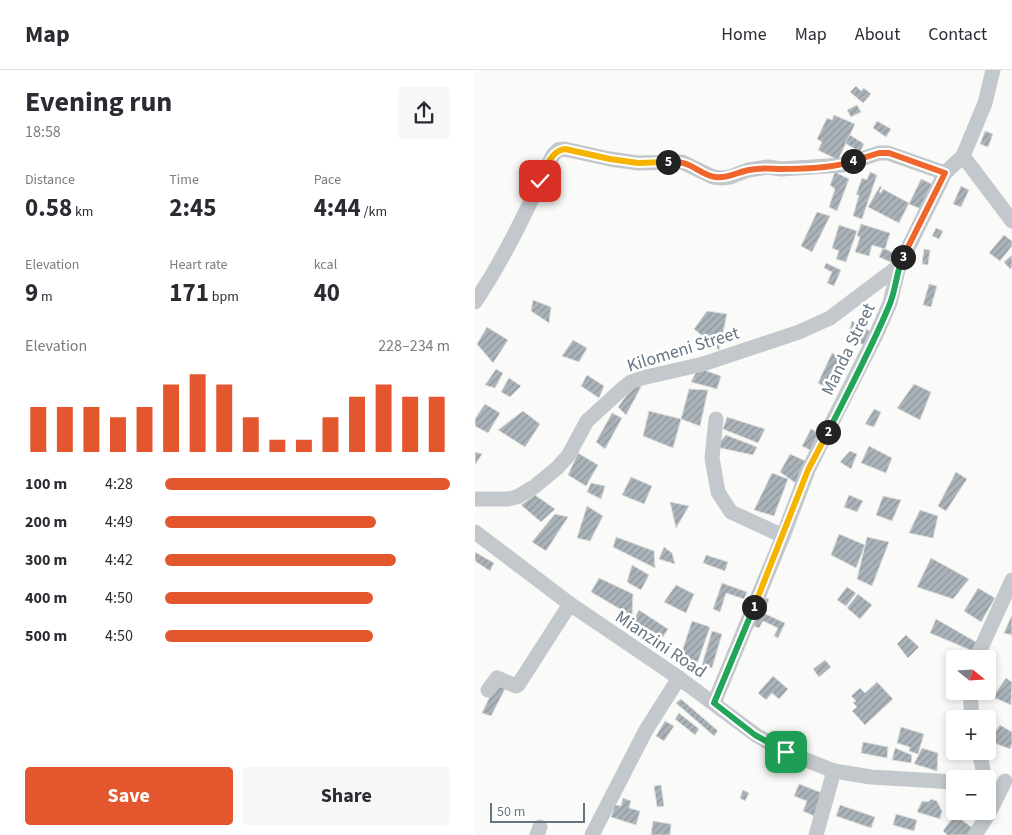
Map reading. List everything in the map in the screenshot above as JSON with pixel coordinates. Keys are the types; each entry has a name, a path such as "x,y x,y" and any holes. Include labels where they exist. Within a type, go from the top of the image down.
{"street":[{"name":"Manda Street","path":"714,703 783,536 808,470 855,378 890,303 899,266 945,173 963,156 985,103 993,70"},
{"path":"475,302 492,276 516,232 553,155 558,150 565,149 638,163 683,162 713,177 722,178 748,170 843,165 879,153 889,153 945,173"},
{"path":"963,156 1012,221"},
{"name":"Kilomeni Street","path":"475,499 508,499 523,494 533,487 557,468 568,456 587,421 631,382 703,364 799,332 831,318 899,266"},
{"path":"716,420 711,458 718,492 731,512 783,536"},
{"name":"Mianzini Road","path":"475,532 570,604 679,678 755,735 786,752 834,771 871,777 946,781"},
{"path":"979,650 1012,580"},
{"path":"488,690 497,678 516,686 519,685 570,604"},
{"path":"592,835 646,730 679,678"},
{"path":"816,835 834,771"},
{"path":"975,835 1008,781"}],"building":[{"path":"856,86 861,91 864,88 871,94 863,103 850,92"},
{"path":"857,105 861,112 851,117 847,110"},
{"path":"834,115 855,124 838,160 818,150 822,142 817,139 827,118 832,120"},
{"path":"877,121 891,129 886,137 873,128"},
{"path":"985,131 993,134 988,147 980,144"},
{"path":"850,135 864,144 860,152 845,143"},
{"path":"835,172 849,179 837,211 829,207 835,189 830,185"},
{"path":"870,172 877,175 862,219 853,216 859,195 856,195 862,178 867,180"},
{"path":"921,179 932,184 921,209 909,204"},
{"path":"880,186 882,187 879,192 881,193 883,189 909,203 899,223 868,207"},
{"path":"961,186 969,190 961,207 953,204"},
{"path":"817,212 830,216 812,252 801,246"},
{"path":"861,224 890,233 885,249 872,245 869,256 855,252 860,237 857,236"},
{"path":"839,225 857,231 846,262 836,259 839,251 832,248"},
{"path":"936,228 943,231 939,239 932,236"},
{"path":"1004,235 1012,241 1012,246 1000,261 989,253"},
{"path":"883,248 896,254 893,263 879,257"},
{"path":"924,249 930,250 928,265 922,264"},
{"path":"1012,255 1012,267 1010,269 1004,262"},
{"path":"826,263 841,270 834,286 827,283 832,272 824,268"},
{"path":"929,284 937,286 931,307 923,305"},
{"path":"533,300 551,307 549,323 531,311"},
{"path":"707,311 727,314 719,350 694,329"},
{"path":"852,321 871,332 865,345 847,339"},
{"path":"487,327 508,340 493,363 477,344"},
{"path":"573,340 587,348 579,362 562,356"},
{"path":"832,353 847,360 846,369 841,368 831,390 818,383"},
{"path":"698,368 721,376 717,389 691,382"},
{"path":"496,369 503,373 495,388 485,385"},
{"path":"587,375 604,386 599,398 581,386"},
{"path":"509,378 521,386 510,397 501,392"},
{"path":"635,384 641,387 626,415 618,407"},
{"path":"914,384 931,392 920,420 897,408"},
{"path":"689,389 708,390 700,426 681,419"},
{"path":"485,404 500,413 488,433 475,426 475,419"},
{"path":"874,409 881,412 874,427 865,424"},
{"path":"523,411 540,424 525,447 498,430"},
{"path":"649,411 681,419 673,448 643,436"},
{"path":"612,413 622,418 605,449 596,442"},
{"path":"727,417 765,429 758,443 723,429"},
{"path":"811,429 819,433 810,450 802,446"},
{"path":"726,435 757,447 753,455 716,447"},
{"path":"869,446 892,458 886,473 861,463"},
{"path":"850,451 857,454 851,469 840,462"},
{"path":"475,452 482,454 475,465"},
{"path":"578,453 598,465 586,486 568,475"},
{"path":"790,454 808,462 797,484 780,472"},
{"path":"956,472 967,479 946,511 938,506"},
{"path":"772,473 788,479 774,516 754,510"},
{"path":"631,477 652,486 644,504 622,495"},
{"path":"591,483 605,486 601,499 587,492"},
{"path":"535,495 555,509 541,522 521,505"},
{"path":"849,495 863,501 857,512 844,507"},
{"path":"883,496 901,500 892,521 876,515"},
{"path":"670,502 689,506 676,528"},
{"path":"587,506 603,516 590,541 577,538"},
{"path":"920,510 938,516 933,538 909,533"},
{"path":"555,514 568,517 546,551 532,542"},
{"path":"839,534 865,545 856,568 831,555"},
{"path":"616,537 654,551 655,568 613,547"},
{"path":"867,537 889,542 872,586 857,579"},
{"path":"664,547 672,553 675,564 659,559"},
{"path":"475,552 494,563 490,571 475,561"},
{"path":"706,555 728,562 725,571 703,563"},
{"path":"931,558 969,579 953,599 917,587"},
{"path":"632,565 649,575 641,590 627,582"},
{"path":"599,578 633,594 632,616 591,592"},
{"path":"722,583 747,592 744,599 726,593 720,612 713,609"},
{"path":"676,585 694,594 686,613 664,602"},
{"path":"847,587 856,593 846,606 837,600"},
{"path":"978,588 995,598 981,622 964,611"},
{"path":"858,594 872,605 860,619 847,608"},
{"path":"763,597 769,599 765,610 759,607"},
{"path":"639,610 668,629 663,637 633,621"},
{"path":"759,611 785,623 778,638 774,636 778,628 763,621 759,628 753,626"},
{"path":"1012,615 1012,635 1004,633"},
{"path":"936,619 976,642 973,650 971,650 930,633"},
{"path":"692,621 710,627 696,667 679,661"},
{"path":"712,631 722,634 712,668 702,665"},
{"path":"906,635 919,647 908,658 897,644"},
{"path":"825,660 831,667 819,677 813,669"},
{"path":"773,676 788,689 779,699 772,693 766,700 758,693"},
{"path":"1006,678 1012,682 1011,705 996,698 996,693"},
{"path":"877,682 893,699 865,725 852,711 857,707 853,703 856,701 851,696 860,688 865,693"},
{"path":"496,684 506,687 491,716 482,713"},
{"path":"681,699 718,731 714,736 676,703"},
{"path":"679,713 699,729 695,735 675,719"},
{"path":"665,721 674,726 664,741 656,736"},
{"path":"1000,725 1012,732 1010,749 996,744 996,731"},
{"path":"901,727 924,734 918,754 909,751 910,747 897,743"},
{"path":"863,742 888,747 887,758 861,753"},
{"path":"895,748 912,755 911,763 892,760"},
{"path":"922,748 938,753 937,771 914,764"},
{"path":"799,784 822,793 814,816 803,811 807,801 794,796"},
{"path":"661,785 664,806 657,807 654,786"},
{"path":"743,790 749,793 745,801 740,798"},
{"path":"623,798 631,801 629,808 640,811 636,825 611,817 615,805 621,806"},
{"path":"931,799 937,801 942,811 940,819 917,812 922,801 928,802"},
{"path":"840,805 875,817 871,828 836,816"},
{"path":"896,814 917,820 914,831 893,825"},
{"path":"951,820 962,820 974,829 969,835 947,835 943,831"},
{"path":"653,821 671,824 670,835 651,835"}],"route":[{"path":"540,181 553,155 558,150 565,149 638,163 683,162 713,177 722,178 748,170 843,165 879,153 889,153 945,173 899,266 890,303 876,335 843,404 808,470 783,536 714,703 755,735 786,752"}]}
